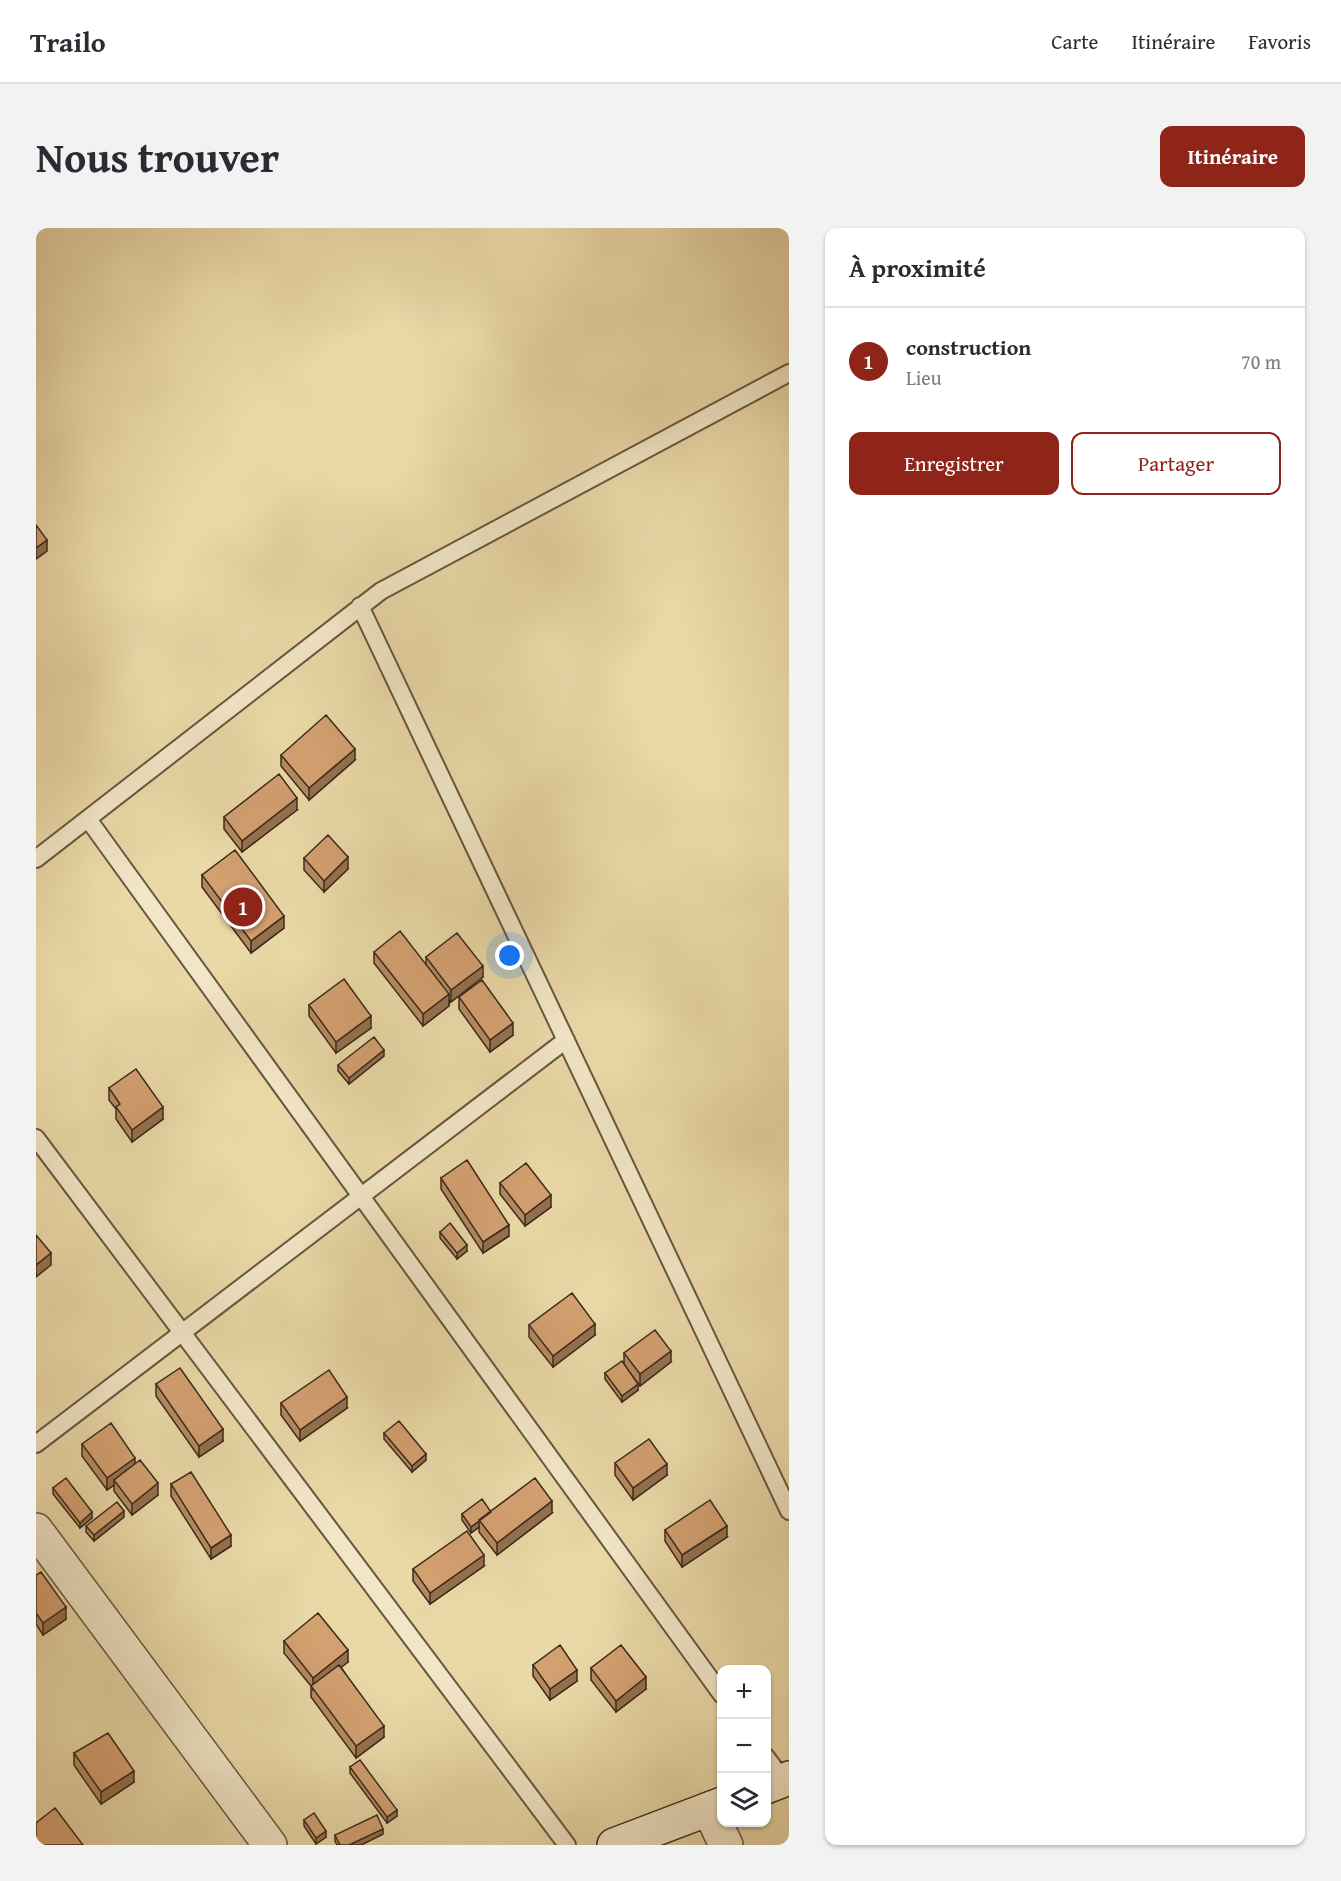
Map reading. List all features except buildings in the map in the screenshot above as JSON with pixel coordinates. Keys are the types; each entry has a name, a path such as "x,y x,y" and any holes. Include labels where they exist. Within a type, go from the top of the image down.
{"street":[{"path":"36,1530 270,1845"},
{"path":"614,1845 715,1806 726,1845"}],"lane":[{"path":"36,860 381,591 789,373"},
{"path":"360,606 789,1511"},
{"path":"88,819 717,1688"},
{"path":"36,1444 566,1040"},
{"path":"36,1138 567,1845"}],"place":[{"name":"construction","path":"243,907"}]}
